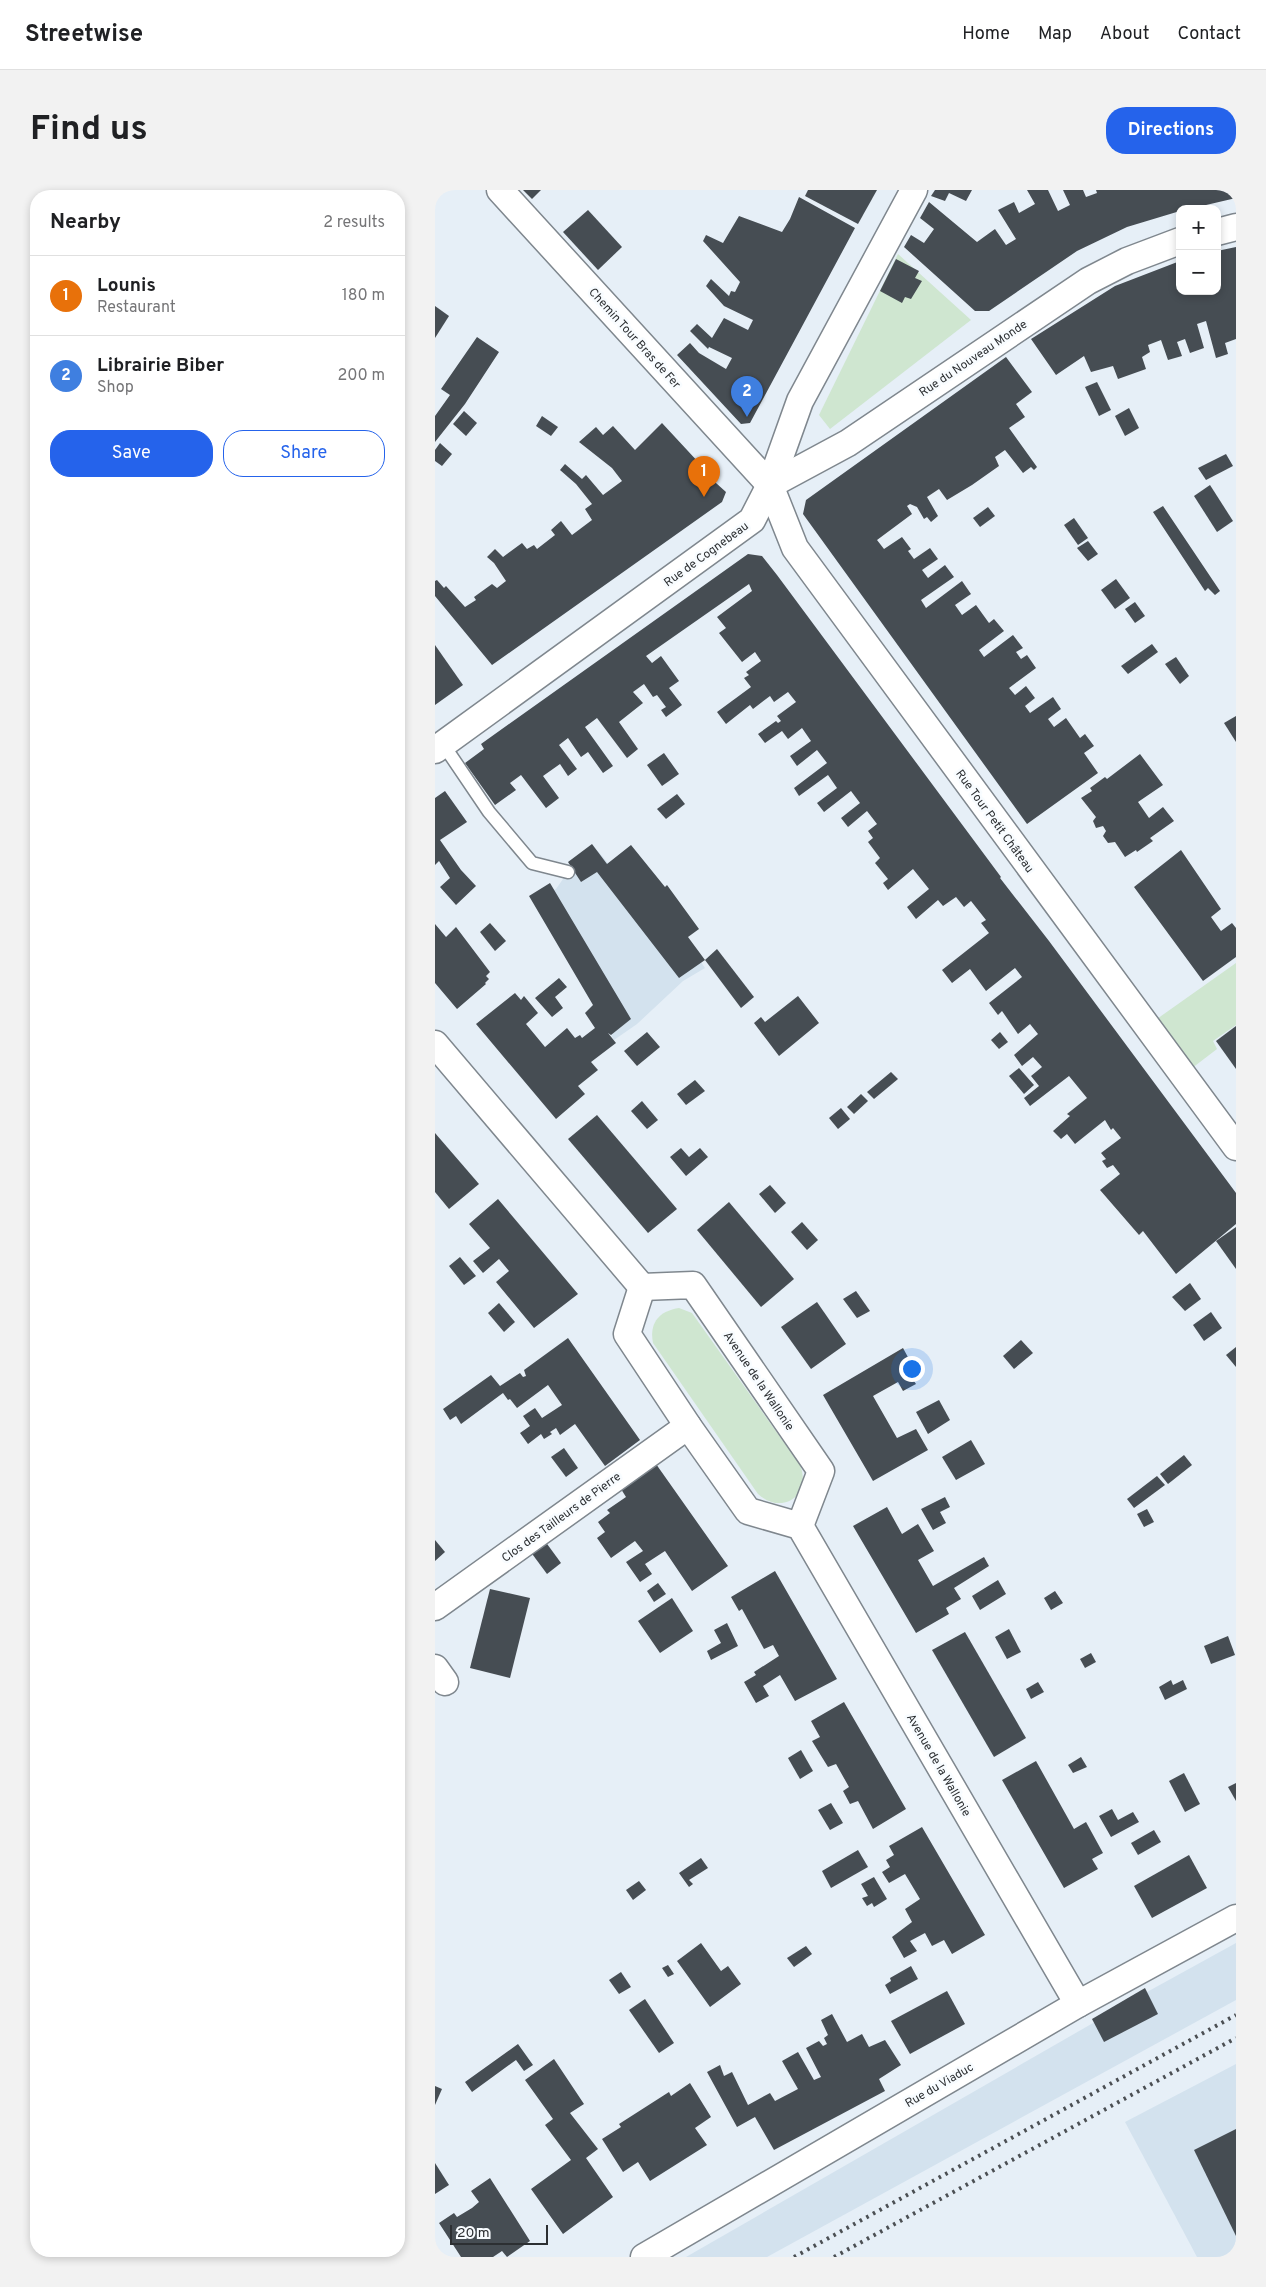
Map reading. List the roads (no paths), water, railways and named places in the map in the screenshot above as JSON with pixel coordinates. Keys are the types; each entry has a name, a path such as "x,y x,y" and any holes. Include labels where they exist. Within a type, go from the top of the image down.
{"street":[{"name":"Chemin Tour Bras de Fer","path":"500,190 770,485"},
{"name":"Rue de Cognebeau","path":"439,748 752,520 770,485 800,401 914,190"},
{"path":"1221,231 1236,227"},
{"name":"Rue du Nouveau Monde","path":"770,485 848,443 1088,281 1127,261 1176,243"},
{"name":"Rue Tour Petit Château","path":"770,485 795,548 1236,1148"},
{"path":"435,1044 642,1287 627,1334 688,1426 748,1511 800,1526"},
{"name":"Avenue de la Wallonie","path":"642,1287 693,1285 821,1471 800,1526 1078,2004"},
{"name":"Clos des Tailleurs de Pierre","path":"435,1608 688,1426"},
{"name":"Rue du Viaduc","path":"644,2257 1078,2004 1236,1918"}],"lane":[{"path":"439,748 489,812 533,863 568,872"}],"railway":[{"path":"794,2257 1236,2015"},
{"path":"834,2257 1236,2038"}],"place":[{"name":"Librairie Biber","path":"747,417"},
{"name":"Lounis","path":"704,497"}]}
